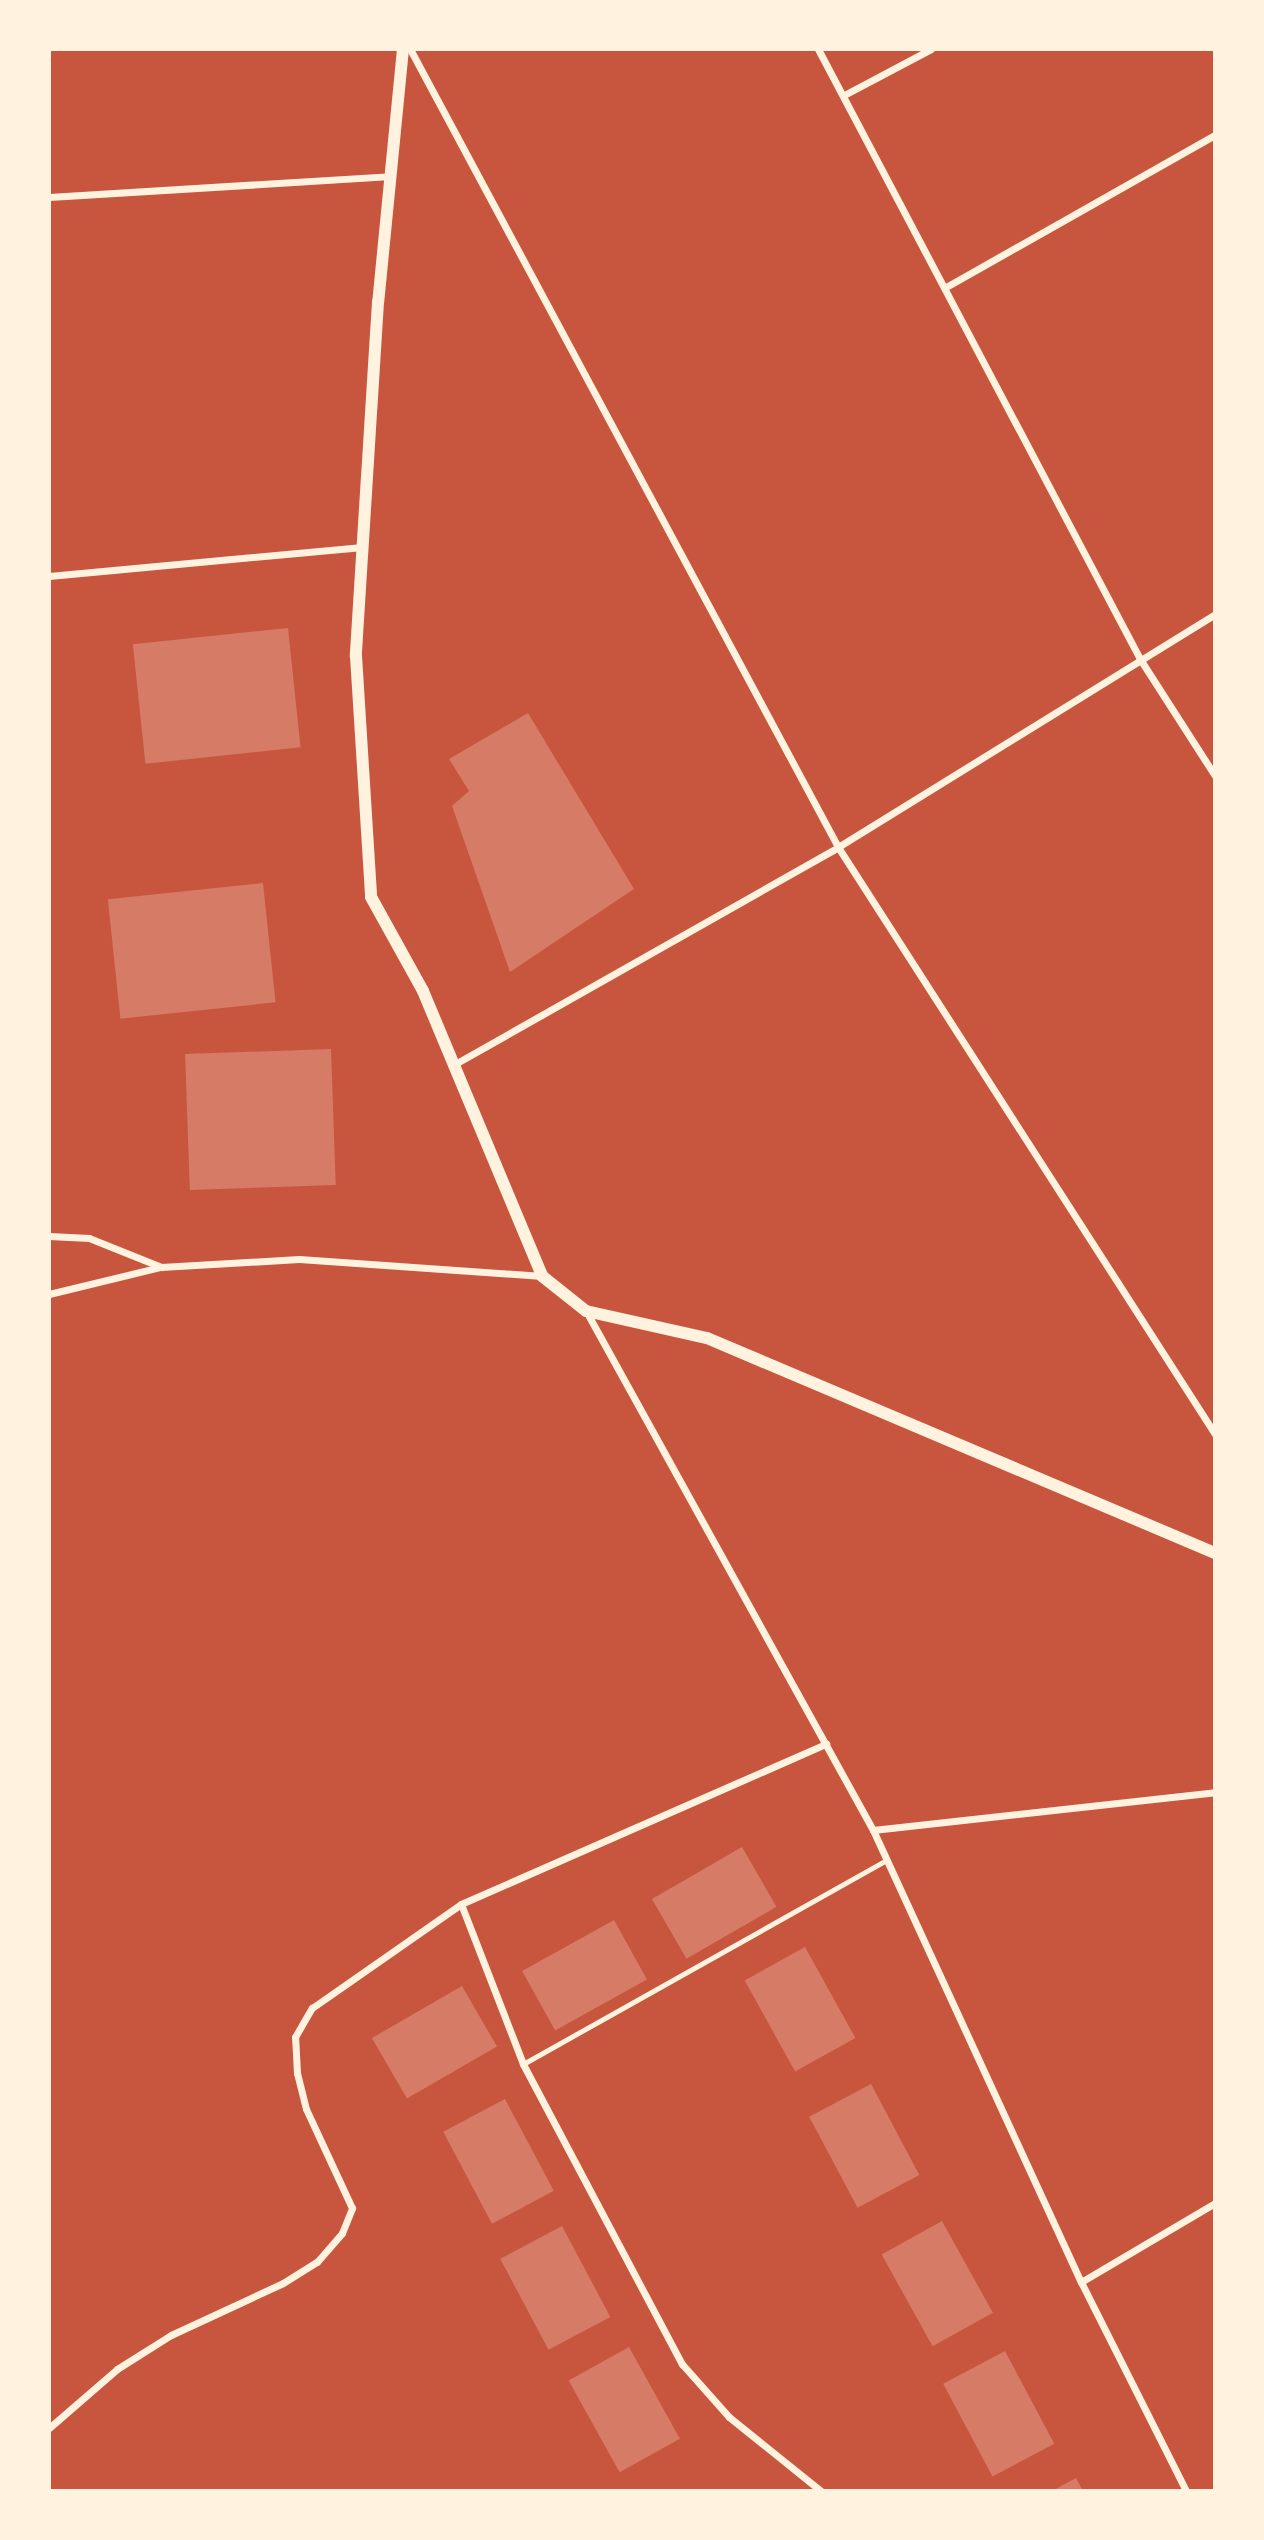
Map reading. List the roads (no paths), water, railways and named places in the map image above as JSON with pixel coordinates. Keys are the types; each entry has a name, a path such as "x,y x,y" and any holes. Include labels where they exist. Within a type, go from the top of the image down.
{"street":[{"path":"403,49 390,176 356,656 371,897 455,1064 542,1276 586,1311 873,1830 1082,2283 1186,2491"},
{"path":"410,49 838,847 1215,1434"},
{"path":"818,49 846,94 1140,659 1215,776"},
{"path":"846,94 932,49"},
{"path":"946,287 1215,135"},
{"path":"49,197 390,176"},
{"path":"49,576 363,547"},
{"path":"455,1064 838,847 1215,614"},
{"path":"49,1236 89,1238 161,1267"},
{"path":"49,1294 161,1267 299,1259 542,1276"},
{"path":"586,1311 707,1338 1215,1553"},
{"path":"49,2428 117,2369 171,2335 283,2283 317,2262 342,2233 352,2208 306,2109 295,2037 312,2008 344,1982 461,1905 825,1744"},
{"path":"873,1830 1215,1792"},
{"path":"461,1905 523,2064 682,2364 729,2417 821,2491"},
{"path":"1082,2283 1215,2203"}],"lane":[{"path":"523,2064 886,1860"}]}
